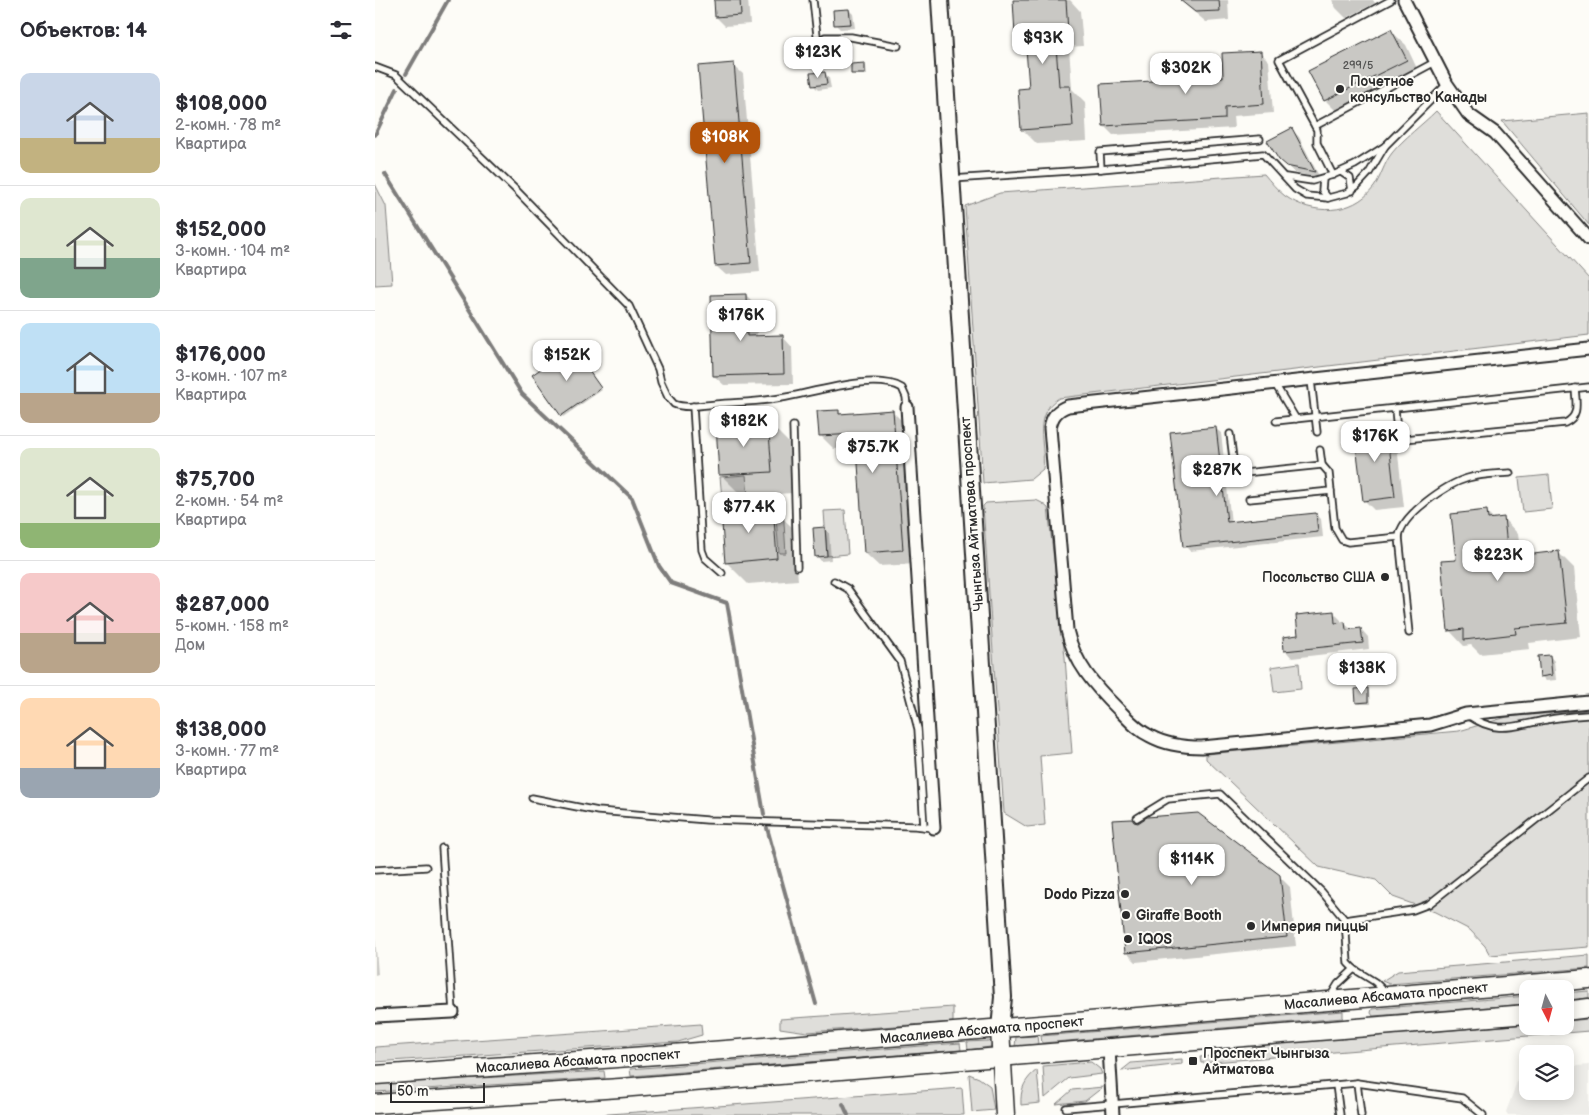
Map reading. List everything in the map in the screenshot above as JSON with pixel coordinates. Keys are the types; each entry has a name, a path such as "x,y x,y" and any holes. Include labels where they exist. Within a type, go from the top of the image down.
{"main road":[{"name":"Чынгыза Айтматова проспект","path":"940,0 1003,997 1001,1029"},
{"name":"Масалиева Абсамата проспект","path":"375,1075 617,1059 1001,1029 1589,979"},
{"path":"1357,999 1360,1028"},
{"path":"1574,1009 1589,1008"},
{"name":"Масалиева Абсамата проспект","path":"375,1104 620,1088 1519,1015"},
{"path":"1001,1029 1005,1115"},
{"path":"617,1059 620,1088"}],"street":[{"path":"1404,0 1447,84 1468,114 1495,133 1589,239"},
{"path":"1589,349 1069,406 1056,412 1051,428 1069,641 1080,664 1097,688 1139,730 1151,737 1176,746 1202,746 1430,725 1466,714 1589,702"},
{"path":"907,407 929,828"},
{"path":"375,1016 453,1012"},
{"path":"1109,1049 1112,1110"}],"lane":[{"path":"791,56 817,54 818,44 813,0"},
{"path":"1333,175 1317,143 1317,130 1279,60 1391,0"},
{"path":"818,44 825,37 851,36 898,46"},
{"path":"1315,126 1435,62"},
{"path":"375,67 396,76 515,189 629,306 658,369 661,382 673,404 677,406 693,406 780,398 865,382 897,385 902,388 906,397 907,407"},
{"path":"951,179 1101,169 1263,154 1295,189 1307,196 1328,198 1342,195 1352,190 1369,173 1385,146 1447,84"},
{"path":"1101,169 1100,152 1261,139"},
{"path":"1286,177 1312,181 1323,179 1341,172 1385,146"},
{"path":"1341,172 1349,178 1352,190"},
{"path":"1323,179 1322,190 1328,198"},
{"path":"1311,380 1317,432"},
{"path":"1275,384 1296,418"},
{"path":"1276,421 1589,387"},
{"path":"1395,408 1398,432 1400,437 1405,439 1565,423 1575,416 1577,410 1575,388"},
{"path":"693,406 702,550 705,558 723,573"},
{"path":"793,426 797,567"},
{"path":"1230,434 1235,474 1321,465"},
{"path":"1320,450 1321,465 1329,473 1335,528 1341,540 1348,542 1399,537"},
{"path":"1409,633 1399,537 1403,526 1418,510 1453,484 1467,478 1510,473"},
{"path":"1249,499 1331,491"},
{"path":"532,798 597,811 707,820 929,828 918,729 900,661 848,589 834,582"},
{"path":"1466,714 1475,720 1505,729 1545,720 1589,715"},
{"path":"1345,920 1413,910 1429,904 1589,778"},
{"path":"1137,818 1168,799 1219,794 1323,892 1345,920 1348,963 1375,982 1390,996"},
{"path":"442,848 453,1012"},
{"path":"375,870 426,867"},
{"path":"1328,1001 1339,984 1354,969"},
{"path":"1066,1108 1112,1110 1357,1083 1462,1098 1483,1115"},
{"path":"1357,1083 1361,1115"},
{"path":"1337,1084 1340,1115"}],"shaded area":[{"path":"1436,111 1589,279 1589,335 1059,398 1050,405 1042,421 1043,469 1031,479 983,483 965,206 1000,193 1264,174 1282,194 1307,207 1331,210 1343,208 1355,203 1374,187 1392,153"},
{"path":"1589,113 1589,225 1502,121"},
{"path":"375,184 386,206 392,284 375,285"},
{"path":"746,475 748,496 722,498 720,477"},
{"path":"1549,475 1552,509 1523,512 1519,478"},
{"path":"1036,500 1048,508 1065,657 1072,753 1040,756 1045,825 1027,827 1004,813 983,506 986,503"},
{"path":"775,507 783,508 786,553 779,553"},
{"path":"845,510 848,554 827,556 824,511"},
{"path":"1299,663 1301,689 1274,692 1271,667"},
{"path":"1589,710 1589,947 1490,955 1485,946 1470,930 1435,912 1393,897 1376,880 1319,867 1206,759 1206,754 1459,731 1507,717"},
{"path":"1589,955 1589,968 1389,984 1382,981 1398,971"},
{"path":"1589,991 1589,998 1574,999 1574,992"},
{"path":"1519,997 1519,1005 1373,1016 1371,1013 1372,1009"},
{"path":"953,1007 953,1022 807,1032 780,1028 780,1019"},
{"path":"1343,1011 1343,1018 1042,1043 1041,1036"},
{"path":"1589,1019 1589,1031 1574,1032 1574,1020"},
{"path":"701,1024 702,1035 678,1042 375,1062 375,1047"},
{"path":"1519,1025 1519,1035 1540,1035 1201,1063 1200,1057 1235,1054 1263,1045"},
{"path":"1037,1036 1038,1044 1015,1047 1016,1037"},
{"path":"989,1041 993,1043 990,1047 968,1050 967,1042"},
{"path":"960,1043 961,1050 631,1076 630,1069"},
{"path":"1182,1059 1182,1064 1121,1071 1131,1063"},
{"path":"1091,1062 1100,1069 1102,1074 1069,1078 1045,1098 1043,1066"},
{"path":"1589,1065 1589,1115 1508,1115 1506,1112 1519,1076 1519,1100 1574,1100 1574,1066"},
{"path":"1037,1070 1040,1103 1021,1105 1021,1094 1024,1085"},
{"path":"604,1071 605,1078 375,1092 375,1084"},
{"path":"969,1074 990,1086 994,1110 972,1112"},
{"path":"1103,1087 1085,1101 1056,1104 1072,1090"},
{"path":"962,1088 964,1115 596,1115"}],"building":[{"path":"714,0 740,0 741,15 715,17"},
{"path":"1013,0 1066,0 1068,32 1055,33 1059,86 1070,86 1073,126 1021,130 1018,89 1029,88 1025,35 1015,35"},
{"path":"1180,0 1219,0 1220,11 1195,12"},
{"path":"849,9 851,24 834,25 833,10"},
{"path":"1391,29 1407,60 1324,101 1308,71"},
{"path":"1261,51 1264,104 1225,107 1225,119 1103,126 1100,84 1223,77 1222,53"},
{"path":"734,63 751,263 715,266 698,66"},
{"path":"865,63 865,74 851,74 851,64"},
{"path":"825,72 827,84 812,86 810,73"},
{"path":"1292,128 1315,172 1286,166 1279,160 1267,141"},
{"path":"746,294 747,336 783,335 784,374 713,376 711,295"},
{"path":"572,347 601,388 561,416 532,375"},
{"path":"839,410 839,414 893,410 903,550 864,553 856,434 819,436 817,411"},
{"path":"768,420 772,472 719,475 716,424"},
{"path":"1387,426 1395,497 1363,501 1354,429"},
{"path":"1216,427 1227,522 1316,513 1318,532 1183,547 1170,432"},
{"path":"773,506 777,558 725,563 721,511"},
{"path":"1487,510 1488,519 1504,517 1508,557 1559,551 1567,623 1515,628 1516,634 1464,640 1464,629 1448,631 1441,561 1456,560 1451,514"},
{"path":"825,527 827,556 815,557 813,528"},
{"path":"1334,611 1335,623 1345,622 1346,630 1361,628 1363,643 1284,651 1283,637 1298,635 1296,615"},
{"path":"1550,655 1552,675 1540,677 1538,656"},
{"path":"1368,688 1368,702 1356,703 1355,689"},
{"path":"1198,813 1280,875 1287,937 1125,953 1112,820 1132,819 1138,823 1147,817"}],"waterway":[{"path":"406,74 448,0"},
{"path":"375,135 397,89"},
{"path":"385,174 522,394 632,498 659,566 671,583 727,603 764,814"},
{"path":"767,828 816,1004"},
{"path":"843,1104 848,1115"}],"place":[{"name":"Почетное консульство Канады","path":"1340,89"},
{"name":"Посольство США","path":"1385,577"},
{"name":"Dodo Pizza","path":"1125,894"},
{"name":"Giraffe Booth","path":"1126,915"},
{"name":"Империя пиццы","path":"1251,926"},
{"name":"IQOS","path":"1128,939"},
{"name":"Проспект Чынгыза Айтматова","path":"1193,1061"}]}
